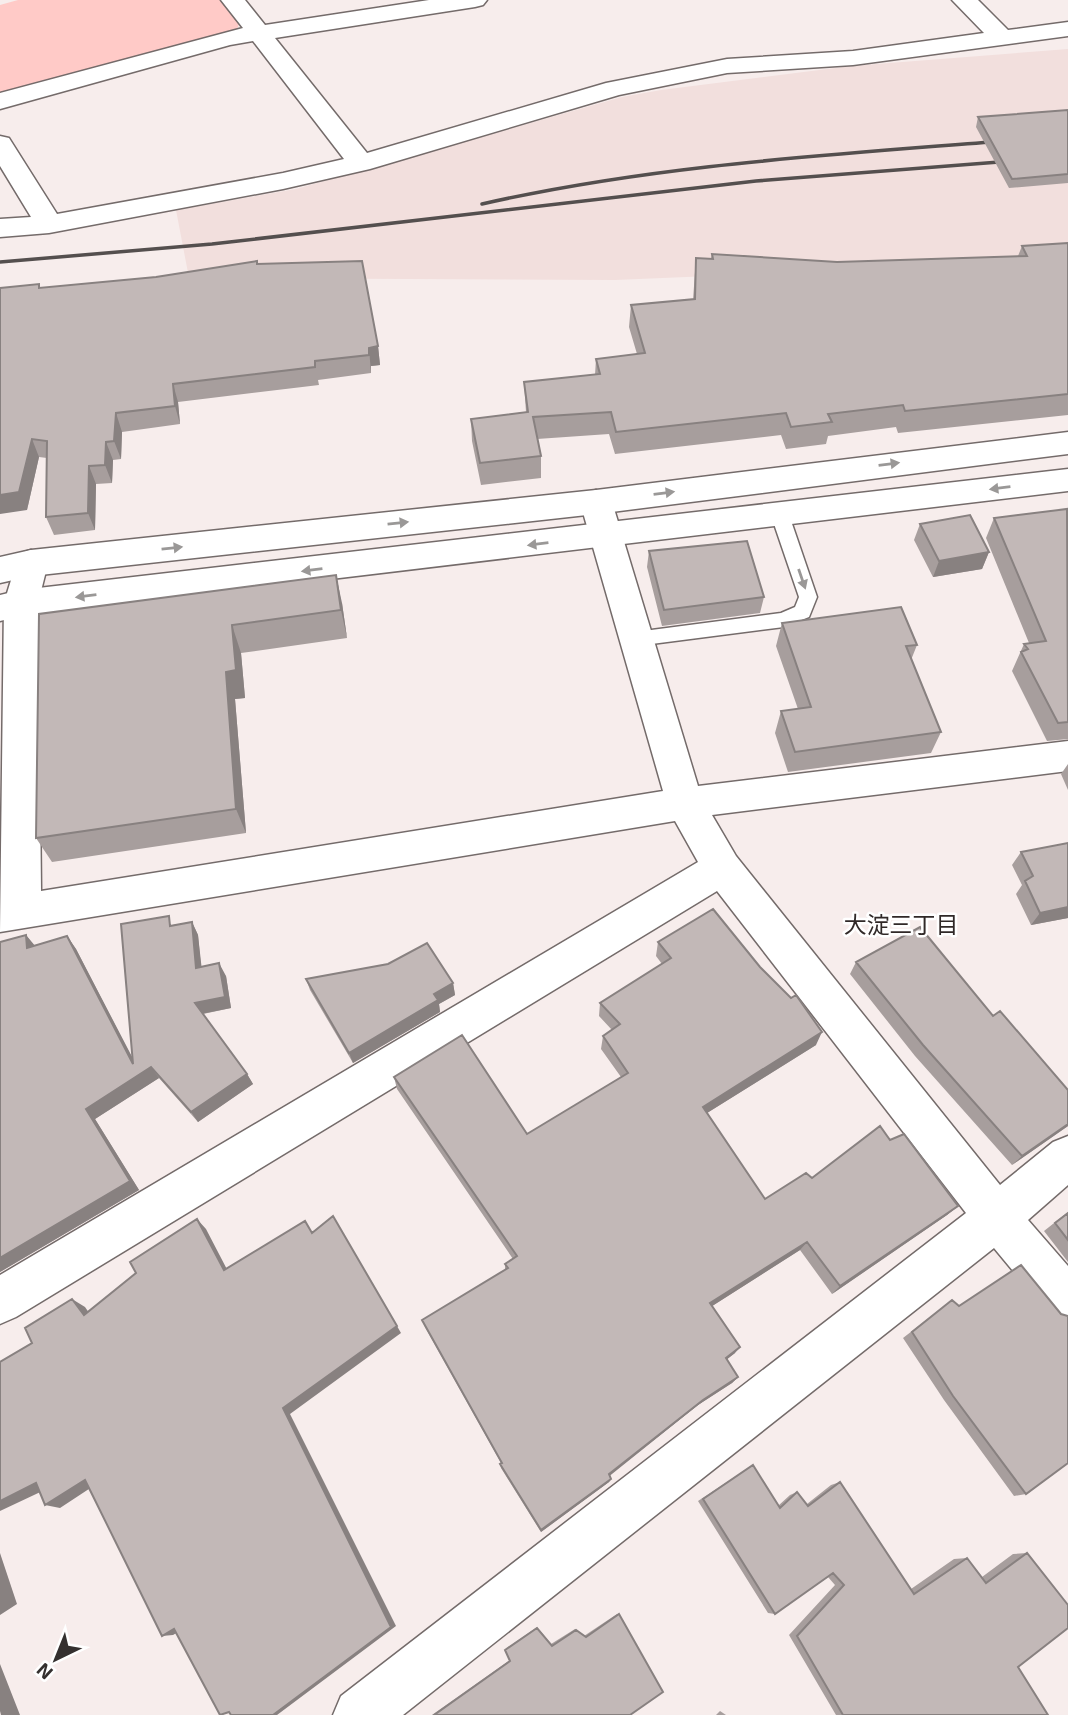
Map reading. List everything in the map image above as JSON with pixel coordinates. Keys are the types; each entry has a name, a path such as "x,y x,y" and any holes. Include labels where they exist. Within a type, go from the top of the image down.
{"street":[{"path":"233,0 361,163"},
{"path":"0,101 228,38 475,0"},
{"path":"964,0 1004,38"},
{"path":"0,228 49,224 270,184 361,163 615,88 727,66 853,58 1068,29"},
{"path":"0,144 49,224"},
{"path":"1068,443 596,502 16,567 11,606 11,912 685,803 1068,756"},
{"path":"11,606 1068,480"},
{"path":"596,502 685,803 722,868 997,1217 1068,1302"},
{"path":"0,1301 722,868"},
{"path":"360,1715 997,1217 1068,1157"}],"lane":[{"path":"636,639 784,620 802,612 808,597 780,514"}],"shaded area":[{"path":"18,0 222,0 240,22 237,29 0,96 0,5"},
{"path":"1068,49 1068,261 615,280 189,278 176,210 296,189 622,97 851,66"}],"building":[{"path":"1068,110 1068,174 1012,179 978,117"},
{"path":"1068,243 1068,394 905,411 903,405 828,414 832,422 791,427 786,413 616,432 611,412 533,417 541,456 480,463 471,419 528,412 524,382 600,374 596,359 645,353 631,305 695,299 696,258 713,259 712,254 837,262 1027,256 1022,246"},
{"path":"257,261 257,264 362,261 378,346 369,348 369,355 315,361 315,367 173,384 175,406 116,413 114,441 106,442 105,465 89,466 88,513 46,517 47,441 32,439 19,492 0,495 0,288 39,284 39,288 156,277"},
{"path":"1067,509 1068,722 1058,723 1021,652 1028,649 1024,644 1046,641 994,518"},
{"path":"970,515 989,552 939,561 920,524"},
{"path":"747,541 764,597 664,610 649,551"},
{"path":"336,575 341,610 232,625 236,670 226,672 236,809 36,838 39,614"},
{"path":"901,607 917,645 906,646 941,732 795,752 781,711 811,707 782,623"},
{"path":"1068,843 1068,907 1040,913 1025,881 1033,876 1021,852"},
{"path":"713,909 760,967 791,998 796,995 822,1032 703,1107 765,1199 806,1173 812,1178 880,1126 890,1140 904,1134 958,1206 840,1286 807,1242 710,1303 740,1347 726,1358 738,1377 703,1400 609,1474 611,1479 541,1530 500,1464 502,1463 422,1320 508,1268 505,1264 517,1256 394,1077 462,1035 527,1134 628,1073 603,1036 620,1024 600,1003 671,958 658,942"},
{"path":"169,916 170,926 192,922 196,968 219,963 225,997 195,1003 247,1074 191,1112 151,1067 86,1109 130,1181 0,1258 0,942 26,935 27,948 67,936 133,1064 121,924"},
{"path":"920,927 993,1016 1000,1011 1068,1090 1068,1124 1022,1156 923,1045 856,962"},
{"path":"427,943 453,983 434,994 438,1000 349,1053 306,979 388,964"},
{"path":"1068,1213 1068,1240 1055,1223"},
{"path":"333,1216 397,1326 283,1408 391,1627 273,1715 231,1715 229,1712 220,1715 174,1629 162,1636 85,1480 45,1505 36,1483 0,1501 0,1362 32,1343 25,1328 72,1299 84,1315 136,1273 130,1262 197,1219 224,1270 305,1221 312,1233"},
{"path":"1021,1265 1061,1314 1068,1316 1068,1463 1026,1494 953,1396 912,1332 952,1300 959,1306"},
{"path":"753,1465 780,1508 797,1492 808,1506 840,1482 914,1594 967,1558 986,1583 1027,1553 1068,1605 1068,1628 1018,1667 1048,1715 843,1715 797,1636 844,1585 833,1573 775,1614 703,1499"},
{"path":"619,1614 663,1692 630,1715 434,1715 510,1661 505,1650 537,1628 552,1646 576,1630 586,1637"}],"railway":[{"path":"482,204 611,180 741,163 1003,141"},
{"path":"0,262 212,244 756,181 1012,161"}],"district":[{"name":"大淀三丁目","path":"901,924"}]}
